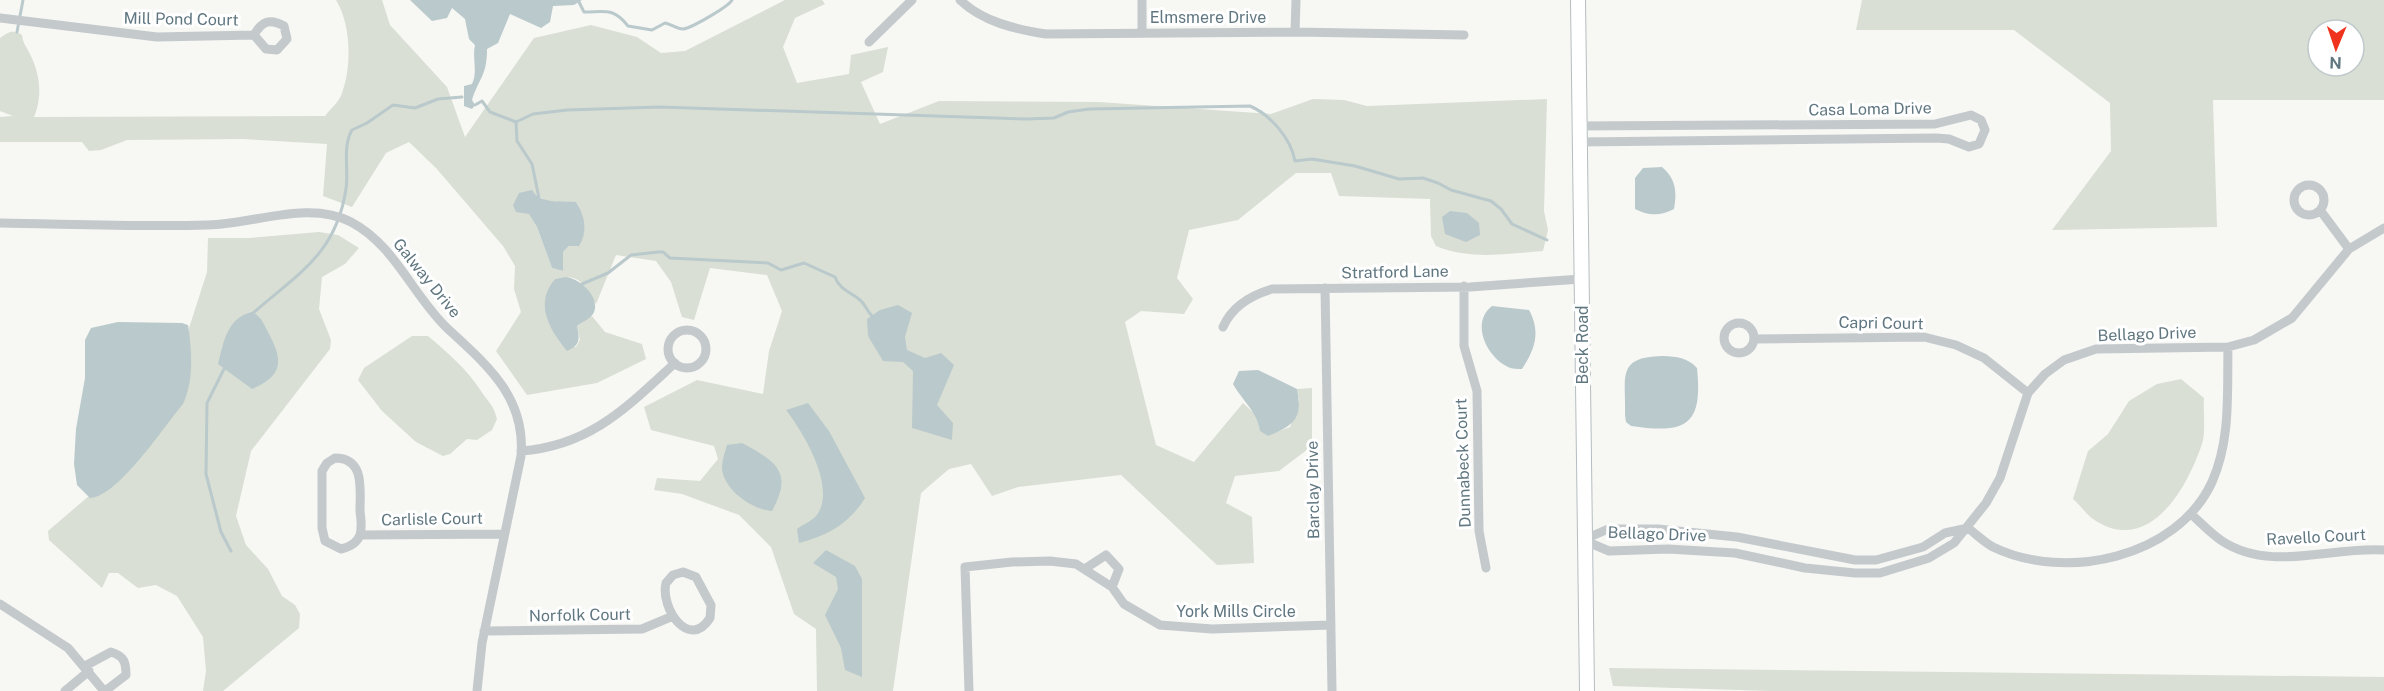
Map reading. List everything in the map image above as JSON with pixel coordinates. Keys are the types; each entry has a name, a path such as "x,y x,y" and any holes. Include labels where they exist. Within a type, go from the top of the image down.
{"main road":[{"name":"Beck Road","path":"1578,0 1583,540 1587,691"}],"street":[{"path":"869,42 912,0"},
{"name":"Elmsmere Drive","path":"960,0 981,16 1023,30 1046,34 1142,32 1464,34"},
{"path":"1142,0 1142,32"},
{"path":"1295,32 1296,0"},
{"name":"Mill Pond Court","path":"0,18 158,37 254,35"},
{"name":"Casa Loma Drive","path":"1579,126 1935,124 1971,115 1981,120 1985,130 1979,144 1969,147 1949,139 1936,138 1580,142"},
{"path":"2320,210 2349,249"},
{"name":"Galway Drive","path":"0,223 208,225 313,213 333,215 351,222 388,252 440,321 504,384 515,406 522,438 484,631 477,691"},
{"name":"Bellago Drive","path":"1583,540 1609,550 1668,549 1735,553 1805,568 1880,573 1929,558 1954,543 1968,528 2000,478 2028,393 2045,374 2064,360 2096,349 2228,347 2254,340 2292,318 2349,249 2384,228"},
{"name":"Stratford Lane","path":"1223,327 1228,316 1256,294 1272,289 1464,286 1581,279"},
{"name":"Dunnabeck Court","path":"1464,286 1464,346 1477,391 1479,531 1486,568"},
{"name":"Barclay Drive","path":"1325,288 1332,691"},
{"path":"689,330 700,335 706,346 703,359 693,367 675,363 668,347 673,336 689,330"},
{"name":"Capri Court","path":"1754,339 1924,337 1956,345 1984,358 2028,393"},
{"path":"1968,528 1992,547 2021,557 2042,561 2070,562 2126,555 2167,535 2191,514 2211,483 2224,449 2228,347"},
{"path":"521,451 557,447 594,431 620,413 675,363"},
{"name":"Carlisle Court","path":"360,535 358,471 347,460 335,458 327,463 321,474 322,533 328,544 341,549 351,545 360,535 504,534"},
{"name":"Ravello Court","path":"2191,514 2222,542 2254,555 2285,557 2359,548 2384,550"},
{"name":"Bellago Drive","path":"1583,540 1608,529 1658,530 1737,537 1855,560 1876,560 1923,547 1945,533 1968,528"},
{"path":"1086,568 1106,555 1119,569 1112,587"},
{"name":"York Mills Circle","path":"969,691 965,567 1050,561 1076,564 1086,568 1112,587 1124,603 1160,626 1212,629 1331,625"},
{"path":"678,573 692,573 698,579 710,602 710,618 703,626 691,629 678,624 673,616 666,594 666,583 678,573"},
{"path":"0,604 68,648 87,668 104,691 126,675 126,663 120,655 111,652 87,668 65,691"},
{"name":"Norfolk Court","path":"484,631 642,629 673,616"}],"shaded area":[{"path":"336,0 382,0 390,25 447,87 465,137 534,38 591,25 637,37 661,53 685,51 785,0 822,0 825,4 795,18 783,47 797,83 849,74 851,55 888,47 883,72 861,82 880,124 939,101 1099,102 1271,114 1313,99 1344,100 1367,106 1547,99 1544,211 1548,230 1543,251 1489,255 1461,253 1436,246 1431,236 1430,199 1339,196 1331,173 1296,173 1238,220 1189,230 1177,278 1193,299 1184,314 1141,311 1125,322 1156,445 1194,462 1243,403 1259,418 1268,435 1290,427 1299,400 1297,389 1312,388 1312,446 1279,471 1235,476 1226,503 1252,517 1254,563 1217,565 1121,475 1018,487 992,496 971,464 949,469 921,493 893,691 817,691 816,629 794,614 771,547 739,515 682,494 654,490 657,478 700,481 718,459 714,446 651,430 644,407 697,380 763,394 769,351 782,311 767,275 710,268 694,320 682,317 671,282 656,261 616,255 596,304 577,279 564,277 555,279 546,313 562,345 576,347 580,340 577,326 592,316 605,332 642,344 646,359 597,383 527,395 496,351 521,312 514,289 515,266 503,246 436,168 409,142 386,153 352,207 323,196 327,144 242,139 127,140 101,150 89,151 82,142 0,142 0,117 13,116 0,111 0,38 8,33 16,32 22,35 36,68 39,101 34,117 325,116 341,96 347,70 347,33","holes":["535,194 547,201 576,202 583,217 579,235 563,252 563,271 552,268 537,227 529,213"]},
{"path":"410,0 582,0 574,5 553,6 550,22 541,28 510,14 498,43 487,49 486,65 472,100 475,105 472,109 464,106 464,86 472,84 474,79 475,45 469,39 465,19 452,8 447,18 432,21"},
{"path":"1862,0 2384,0 2384,100 2213,100 2217,227 2052,230 2111,151 2110,103 2014,30 1856,30"},
{"path":"1662,167 1673,181 1674,209 1654,214 1635,209 1635,178 1643,168"},
{"path":"532,190 546,200 576,202 582,212 584,235 579,246 569,246 563,252 563,271 552,268 537,227 529,214 516,212 513,205 519,193"},
{"path":"1450,211 1467,213 1479,223 1480,235 1466,242 1445,234 1442,217"},
{"path":"319,232 338,235 359,248 345,264 322,277 319,309 331,340 330,349 251,451 236,516 246,545 268,569 282,596 295,605 300,614 299,628 223,691 203,691 206,671 203,637 177,596 156,585 138,588 118,573 109,573 102,588 49,540 48,531 139,453 189,336 189,328 207,272 208,238 249,238"},
{"path":"565,277 583,285 595,302 592,316 577,326 578,342 567,351 550,325 545,307 545,298 555,279"},
{"path":"898,305 912,313 905,337 907,350 925,358 941,353 954,365 937,405 953,423 952,440 912,428 913,371 903,362 883,361 868,336 867,319 880,310"},
{"path":"1492,306 1529,310 1533,318 1535,340 1522,369 1508,367 1500,362 1488,348 1482,330 1482,321"},
{"path":"252,312 264,324 274,344 278,360 275,373 252,389 218,364 225,339 232,325 237,319"},
{"path":"118,322 188,325 191,355 189,385 183,404 127,473 101,495 90,498 77,485 74,464 76,429 85,378 85,340 91,328"},
{"path":"412,336 428,336 450,355 475,383 492,407 497,419 492,430 477,440 467,439 450,454 443,456 416,442 382,411 358,380 364,368"},
{"path":"1663,356 1686,360 1697,368 1697,403 1693,414 1687,422 1678,426 1650,428 1631,426 1626,422 1625,415 1627,371 1637,360"},
{"path":"1258,370 1297,389 1299,399 1299,407 1294,420 1268,436 1260,431 1253,412 1233,384 1239,371"},
{"path":"2181,379 2204,398 2204,433 2195,462 2175,498 2148,524 2131,530 2113,529 2093,519 2073,499 2088,451 2108,434 2129,401 2157,384"},
{"path":"808,403 829,431 865,498 852,515 837,527 819,537 799,543 797,529 816,516 822,505 823,491 816,461 786,410"},
{"path":"742,443 764,456 778,469 781,486 772,511 748,503 733,491 724,476 722,465 727,445"},
{"path":"826,550 855,566 862,579 862,677 845,670 841,648 825,615 838,589 836,577 813,563"},
{"path":"1609,668 2384,677 2384,691 1770,691 1613,686"}],"waterway":[{"path":"17,32 23,0"},
{"path":"579,2 584,12 613,13 628,26 652,30 665,23 681,29 688,28 718,12 732,0"},
{"path":"252,314 312,261 324,247 333,231 341,212 346,189 346,151 352,130 367,123 393,105 415,108 438,99 462,97"},
{"path":"475,105 482,101 490,112 516,122 533,114 567,110 660,107 1027,119 1054,118 1068,112 1089,109 1250,106 1265,115 1285,136 1295,161 1312,159 1355,166 1399,179 1423,178 1451,190 1491,201 1501,209 1512,224 1547,240"},
{"path":"516,122 517,141 532,164 539,198"},
{"path":"582,284 608,273 631,255 658,252 663,252 670,258 768,263 781,270 804,263 835,277 842,287 862,302 872,316"},
{"path":"225,367 207,403 206,474 221,532 231,551"}]}
